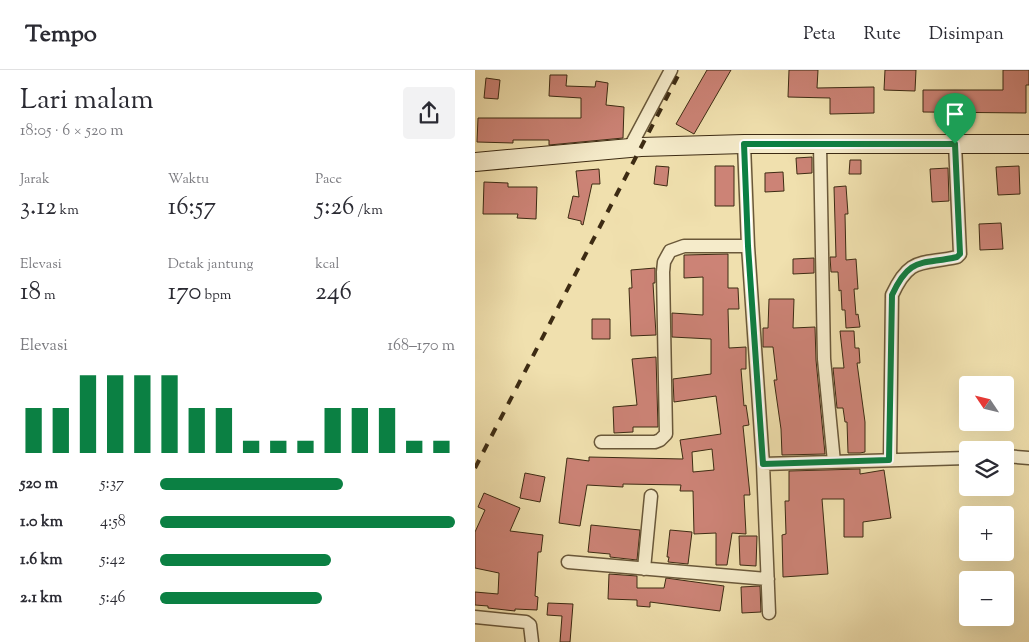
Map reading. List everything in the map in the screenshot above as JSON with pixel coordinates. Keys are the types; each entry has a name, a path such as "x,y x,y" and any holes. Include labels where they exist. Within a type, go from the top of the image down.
{"street":[{"path":"629,149 671,70"},
{"path":"744,144 748,246 763,464 769,613"},
{"path":"475,162 629,149 744,144 1029,144"},
{"path":"889,460 892,295 903,275 915,264 957,257 960,254 955,144"},
{"path":"820,145 824,359 834,462"},
{"path":"601,442 655,442 666,434 663,272 664,262 670,251 684,246 748,246"},
{"path":"1014,457 1029,458"},
{"path":"763,464 959,458"},
{"path":"644,568 651,496"},
{"path":"568,562 767,579"},
{"path":"475,617 526,622 530,625 532,642"}],"building":[{"path":"707,70 731,70 694,134 676,124"},
{"path":"789,70 818,70 817,88 874,87 874,113 830,114 830,98 788,97"},
{"path":"885,70 916,70 915,91 884,90"},
{"path":"1003,70 1029,70 1029,85 1026,85 1026,113 923,112 923,90 1003,90"},
{"path":"550,75 567,75 566,86 595,87 596,81 608,83 606,105 624,107 623,138 549,145 549,140 513,140 513,143 477,142 478,118 581,118 581,98 549,96"},
{"path":"486,78 500,80 498,99 484,98"},
{"path":"812,157 812,173 797,174 796,158"},
{"path":"850,160 861,160 861,174 849,174"},
{"path":"656,166 669,167 667,186 654,184"},
{"path":"715,166 734,166 734,206 715,206"},
{"path":"1019,166 1020,194 998,195 996,167"},
{"path":"948,168 949,201 932,202 930,169"},
{"path":"599,169 600,184 592,184 583,225 581,221 568,218 573,196 579,197 576,171"},
{"path":"783,172 784,191 765,192 765,173"},
{"path":"484,182 508,183 508,187 537,187 536,219 517,218 518,214 483,214"},
{"path":"846,186 848,214 845,214 846,260 856,259 858,289 854,289 856,315 858,314 860,327 846,328 845,310 842,310 841,290 839,291 838,272 831,272 830,257 836,257 834,187"},
{"path":"1001,223 1003,249 980,250 979,224"},
{"path":"728,254 728,288 738,288 739,309 728,309 729,348 746,347 746,369 741,369 744,406 746,405 749,425 743,426 750,495 744,495 746,534 732,533 727,565 716,565 716,533 694,534 693,491 680,491 681,485 623,484 623,487 587,485 580,526 559,523 567,458 589,461 589,457 683,459 680,440 721,434 716,396 674,402 673,379 711,374 711,339 672,337 672,313 703,315 703,277 684,278 684,255","holes":["712,449 714,470 693,472 692,452"]},
{"path":"814,258 814,273 793,274 793,259"},
{"path":"655,268 655,283 653,283 656,335 631,336 629,288 632,288 631,270"},
{"path":"769,299 794,299 793,328 815,327 816,360 825,454 782,455 781,429 774,380 777,380 773,347 763,347 763,328 768,328"},
{"path":"592,319 610,319 610,339 592,339"},
{"path":"840,331 854,331 855,348 859,348 860,363 857,363 865,422 865,452 860,453 848,453 847,422 845,422 843,408 837,408 833,368 844,368"},
{"path":"656,357 658,427 633,427 633,432 614,433 613,407 637,405 632,359"},
{"path":"860,469 860,474 884,470 891,518 863,522 863,537 844,537 844,499 822,499 828,574 783,577 782,535 786,534 785,501 789,501 789,471"},
{"path":"525,473 545,477 540,502 520,498"},
{"path":"484,493 520,508 510,531 543,535 541,552 538,552 535,596 538,597 537,610 515,609 515,611 475,605 475,592 498,594 499,573 475,568 475,532 485,510 478,507"},
{"path":"591,525 640,530 637,560 610,557 610,554 588,552"},
{"path":"670,530 692,532 688,564 668,562"},
{"path":"739,536 757,536 756,566 740,565"},
{"path":"609,574 637,576 637,588 664,588 666,578 724,586 720,611 650,602 650,607 637,606 637,600 608,599"},
{"path":"760,586 761,612 742,613 741,587"},
{"path":"548,603 573,604 570,642 560,642 562,616 547,615"}],"railway":[{"path":"475,468 681,70"}],"route":[{"path":"744,144 955,144 960,254 957,257 915,264 903,275 892,295 889,460 763,464 748,246 744,144"}]}
